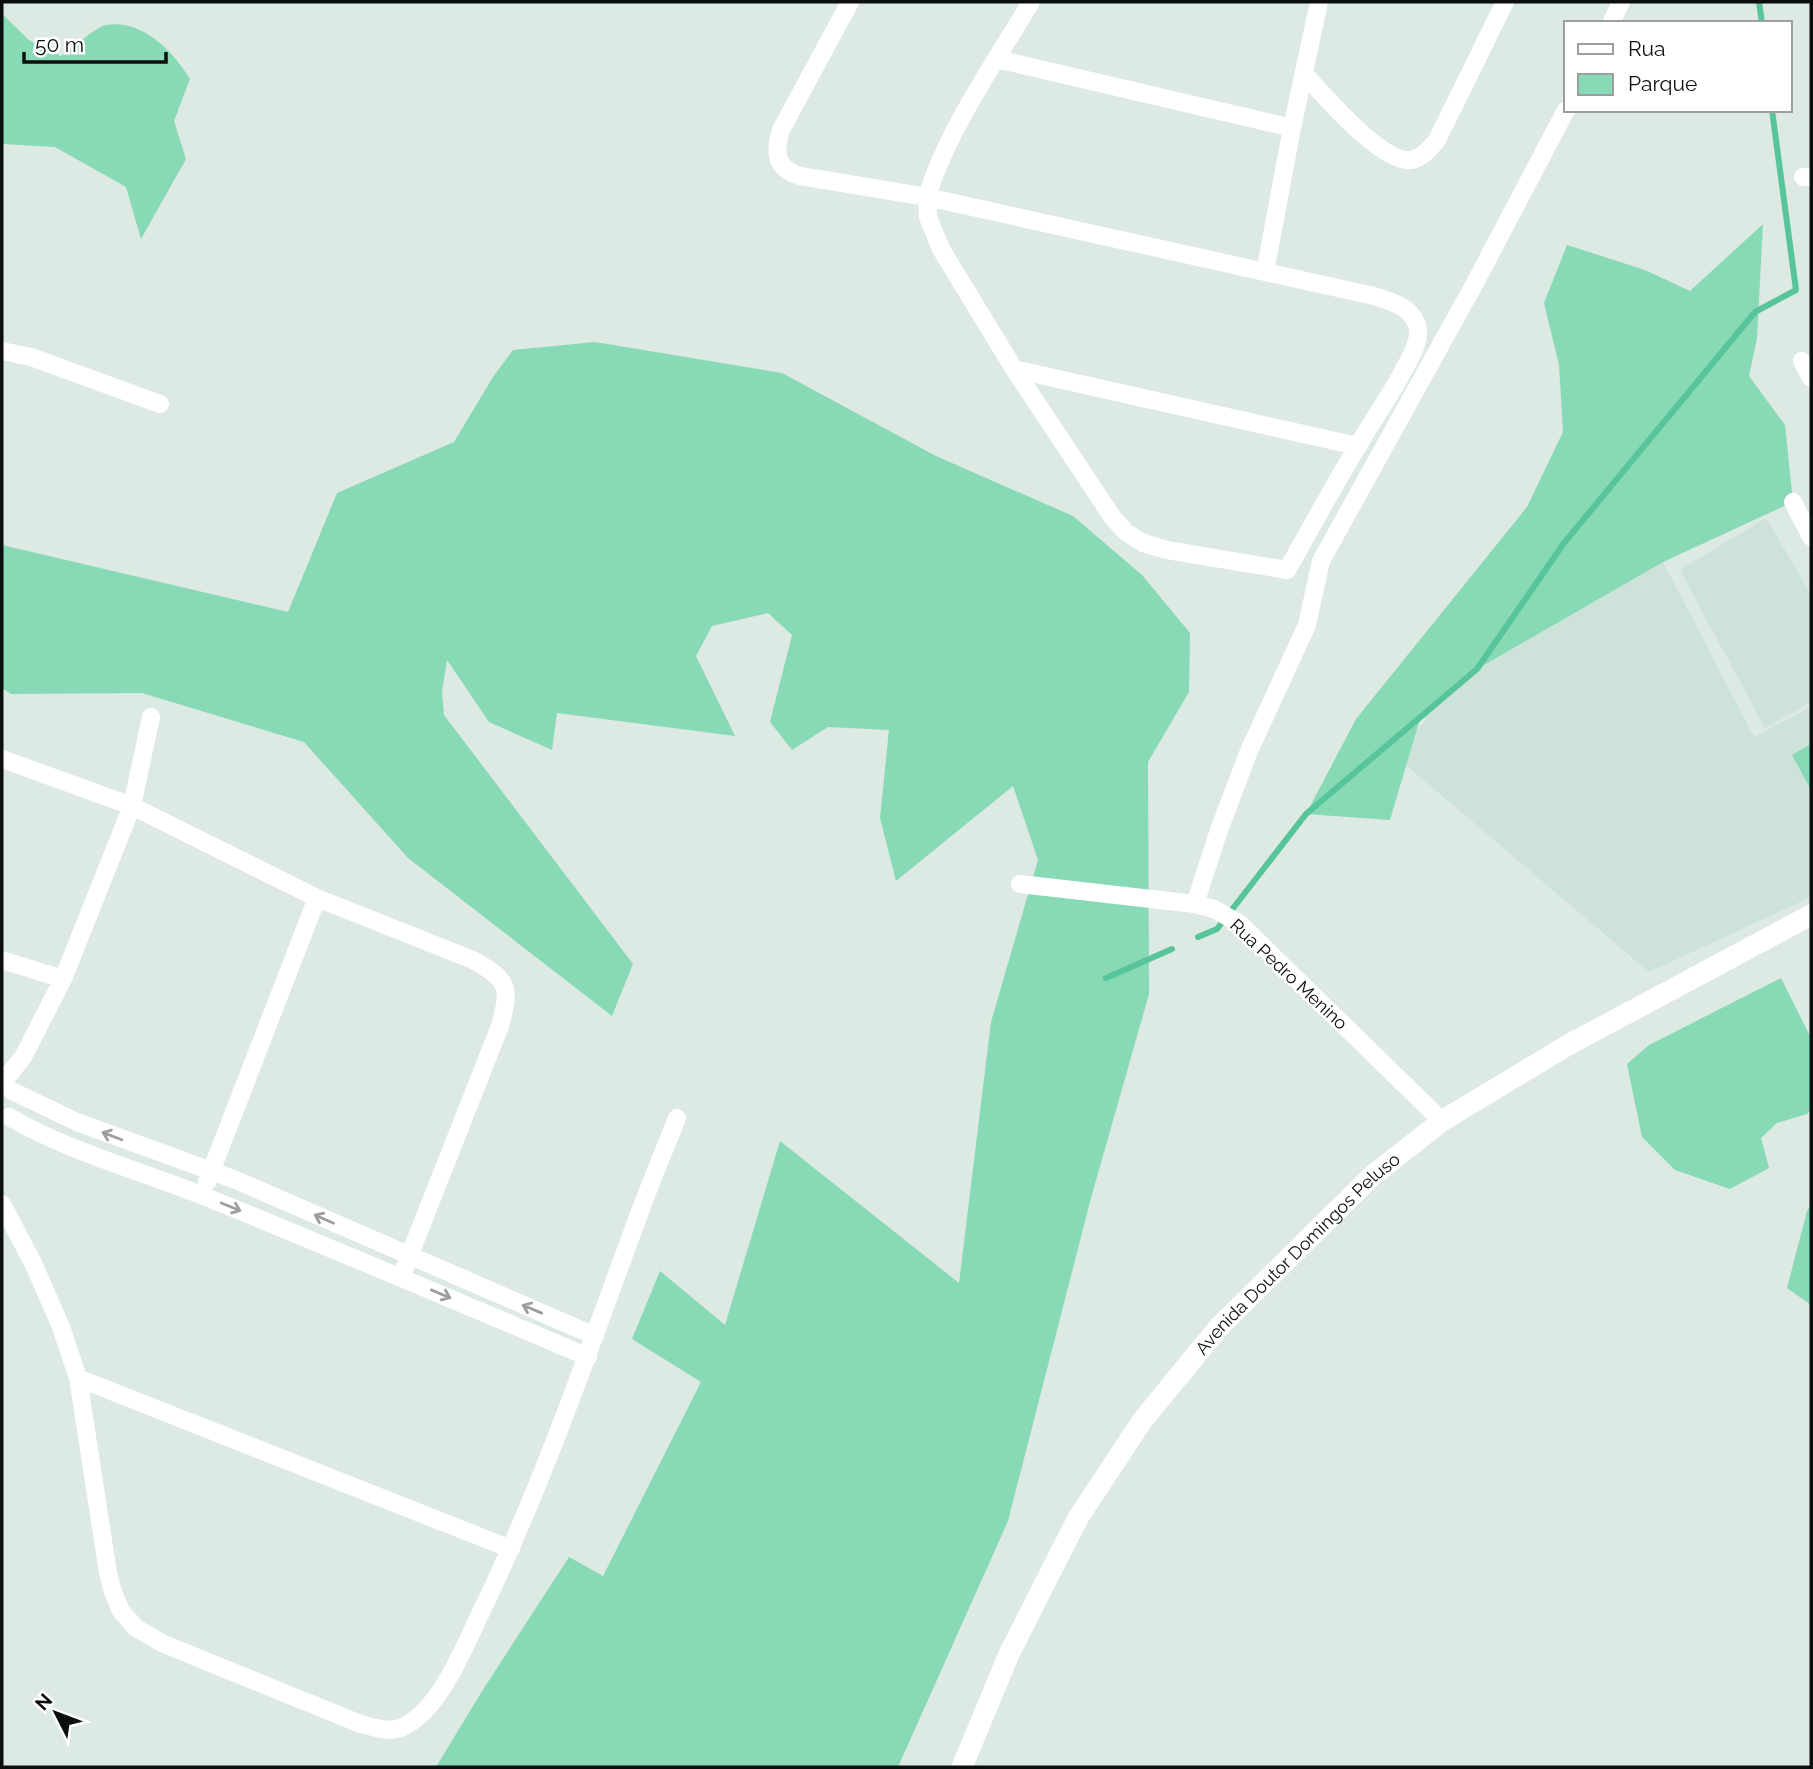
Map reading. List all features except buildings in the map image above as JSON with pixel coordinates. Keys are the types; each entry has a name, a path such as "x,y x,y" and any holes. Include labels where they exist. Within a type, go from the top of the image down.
{"street":[{"path":"850,2 781,130 777,156 789,173 927,197 1374,296 1394,302 1407,310 1415,320 1418,331 1409,362 1357,446 1287,570"},
{"path":"1031,2 949,141 934,172 927,197 928,217 941,249 1014,369 1113,518 1126,532 1143,543 1167,550 1316,577"},
{"path":"1265,272 1319,2"},
{"path":"1304,74 1373,144 1398,159 1411,160 1423,155 1437,140 1505,2"},
{"path":"1612,21 1621,2"},
{"path":"997,59 1292,128"},
{"path":"1195,904 1249,751 1307,625 1316,577 1332,541 1469,295 1565,112"},
{"path":"2,351 31,357 160,404"},
{"path":"1802,361 1811,378"},
{"path":"1014,369 1357,446"},
{"path":"1793,502 1811,537"},
{"path":"5,1086 63,979 132,806 151,718"},
{"path":"2,759 132,806 317,898 473,960 502,981 507,990 507,1003 500,1026 401,1277"},
{"name":"Rua Pedro Menino","path":"1020,884 1195,904 1214,909 1240,924 1442,1121"},
{"path":"203,1196 317,898"},
{"name":"Avenida Doutor Domingos Peluso","path":"962,1767 1009,1654 1079,1518 1142,1421 1219,1327 1372,1176 1442,1121 1568,1045 1811,915"},
{"path":"2,960 63,979"},
{"path":"5,1086 77,1122 211,1171 595,1336"},
{"path":"5,1086 15,1105 6,1119 36,1133 203,1196 588,1357"},
{"path":"2,1204 34,1265 61,1327 78,1378 108,1573 121,1611 136,1628 164,1644 358,1723 383,1730 403,1727 420,1714 441,1689 459,1659 511,1549 588,1357 677,1118"},
{"path":"78,1378 511,1549"}],"shaded area":[{"path":"1766,518 1811,594 1811,702 1765,728 1680,570"},
{"path":"1663,562 1754,737 1811,707 1811,897 1649,972 1393,754 1426,720 1422,712 1449,697 1490,656"}],"green space":[{"path":"2,14 29,40 61,56 101,27 119,24 132,27 155,39 175,58 190,79 174,121 186,159 141,239 126,187 55,147 2,144"},
{"path":"1763,224 1757,338 1749,376 1785,425 1793,502 1663,562 1477,669 1422,712 1390,820 1306,814 1356,719 1527,507 1563,432 1559,365 1544,303 1567,245 1645,270 1690,291"},
{"path":"595,342 782,373 936,456 1073,516 1142,575 1190,633 1189,692 1148,762 1149,994 1091,1198 1008,1521 898,1767 436,1767 569,1557 603,1576 701,1382 632,1339 660,1271 725,1325 780,1141 959,1283 991,1022 1038,860 1013,786 896,881 880,818 889,730 828,727 792,750 770,722 792,635 768,613 712,626 696,656 735,736 557,713 552,750 489,722 447,660 442,692 444,715 633,964 612,1016 408,858 304,742 142,693 11,694 2,688 2,545 288,612 337,493 454,442 493,377 513,350"},
{"path":"1811,744 1811,790 1792,755"},
{"path":"1781,978 1811,1038 1811,1109 1807,1114 1777,1123 1761,1138 1769,1168 1730,1189 1675,1170 1642,1137 1627,1064 1649,1045"},
{"path":"1811,1205 1811,1305 1787,1288 1807,1211"}],"waterway":[{"path":"1759,2 1762,21"},
{"path":"1198,937 1217,929 1306,814 1477,669 1564,543 1755,312 1796,290 1772,112"},
{"path":"1106,978 1172,949"}]}
